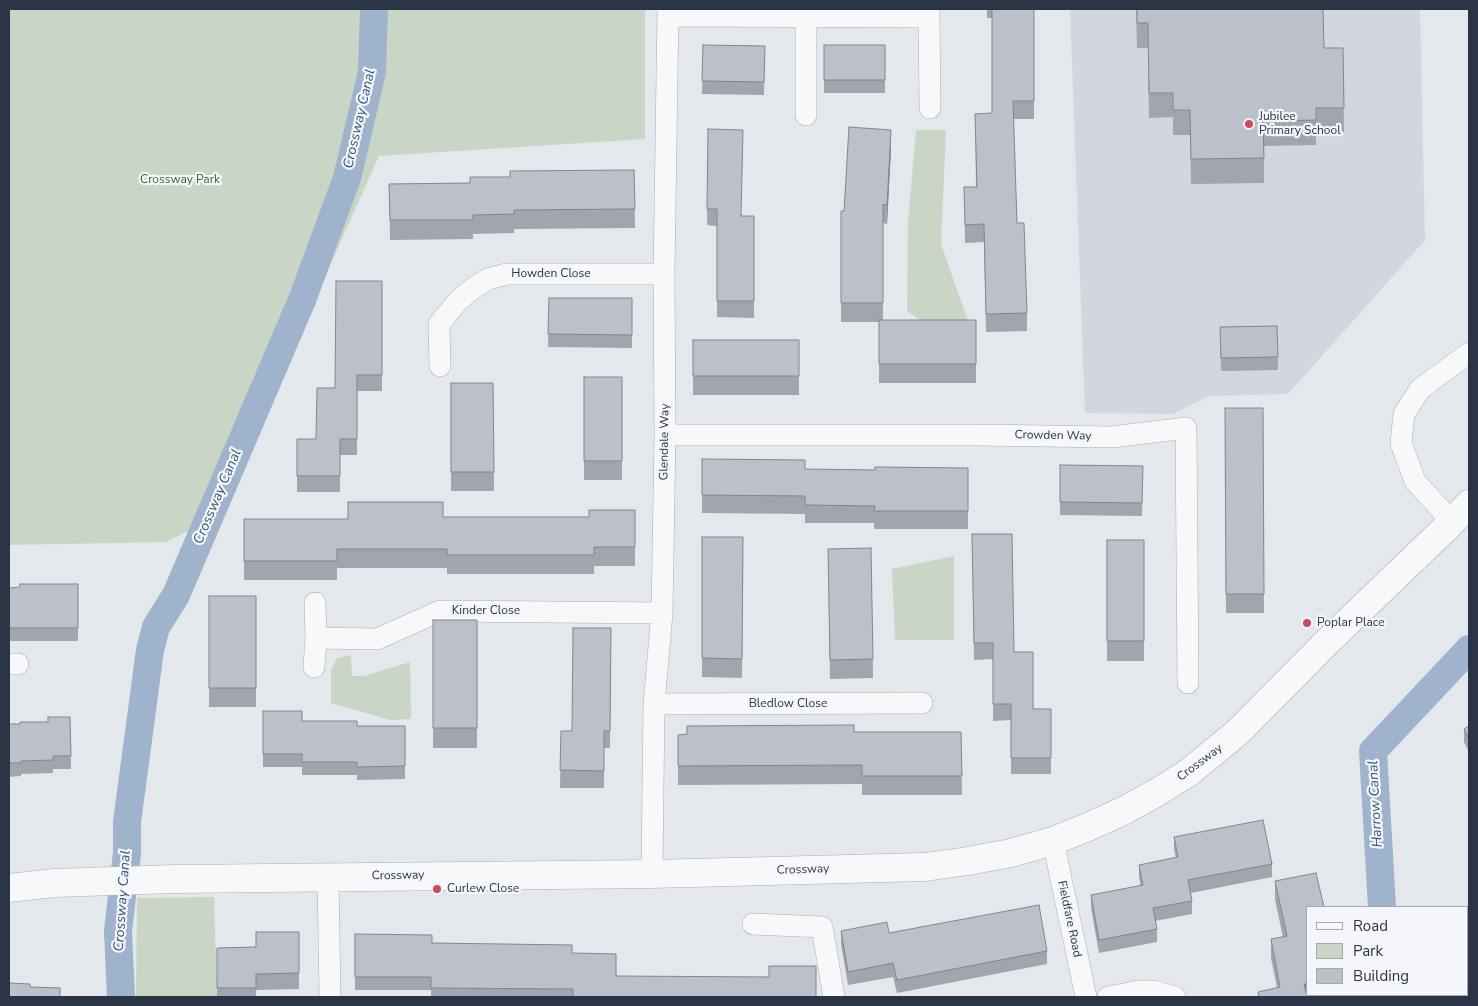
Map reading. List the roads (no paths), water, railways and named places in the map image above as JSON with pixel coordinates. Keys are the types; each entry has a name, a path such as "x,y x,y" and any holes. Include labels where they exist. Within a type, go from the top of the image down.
{"street":[{"path":"668,12 806,17 929,13 930,108"},
{"name":"Glendale Way","path":"652,874 654,704 662,613 666,435 664,274 668,12"},
{"path":"806,17 806,115"},
{"name":"Howden Close","path":"440,366 439,324 464,295 488,279 507,274 664,274"},
{"path":"1460,513 1415,481 1401,442 1404,414 1420,389 1469,353"},
{"name":"Crowden Way","path":"666,435 1112,437 1186,428 1188,683"},
{"name":"Crossway","path":"9,888 54,882 176,879 652,874 925,867 1011,852 1053,841 1123,812 1188,773 1238,732 1326,643 1460,513"},
{"path":"314,667 316,638 315,603"},
{"name":"Kinder Close","path":"316,638 377,639 440,611 662,613"},
{"name":"Bledlow Close","path":"654,704 922,703"},
{"name":"Fieldfare Road","path":"1053,841 1086,997"},
{"path":"328,877 330,997"},
{"path":"753,924 822,927 834,997"},
{"path":"1108,997 1139,991 1154,991 1175,997"}],"waterway":[{"name":"Crossway Canal","path":"121,997 118,931 127,853 127,822 150,650 156,627 176,595 302,300 347,178 372,72 374,9"},
{"name":"Harrow Canal","path":"1382,906 1373,751 1469,649"}],"place":[{"name":"Jubilee Primary School","path":"1249,124"},
{"name":"Poplar Place","path":"1307,623"},
{"name":"Curlew Close","path":"437,889"}],"park label":[{"name":"Crossway Park","path":"180,180"}]}
